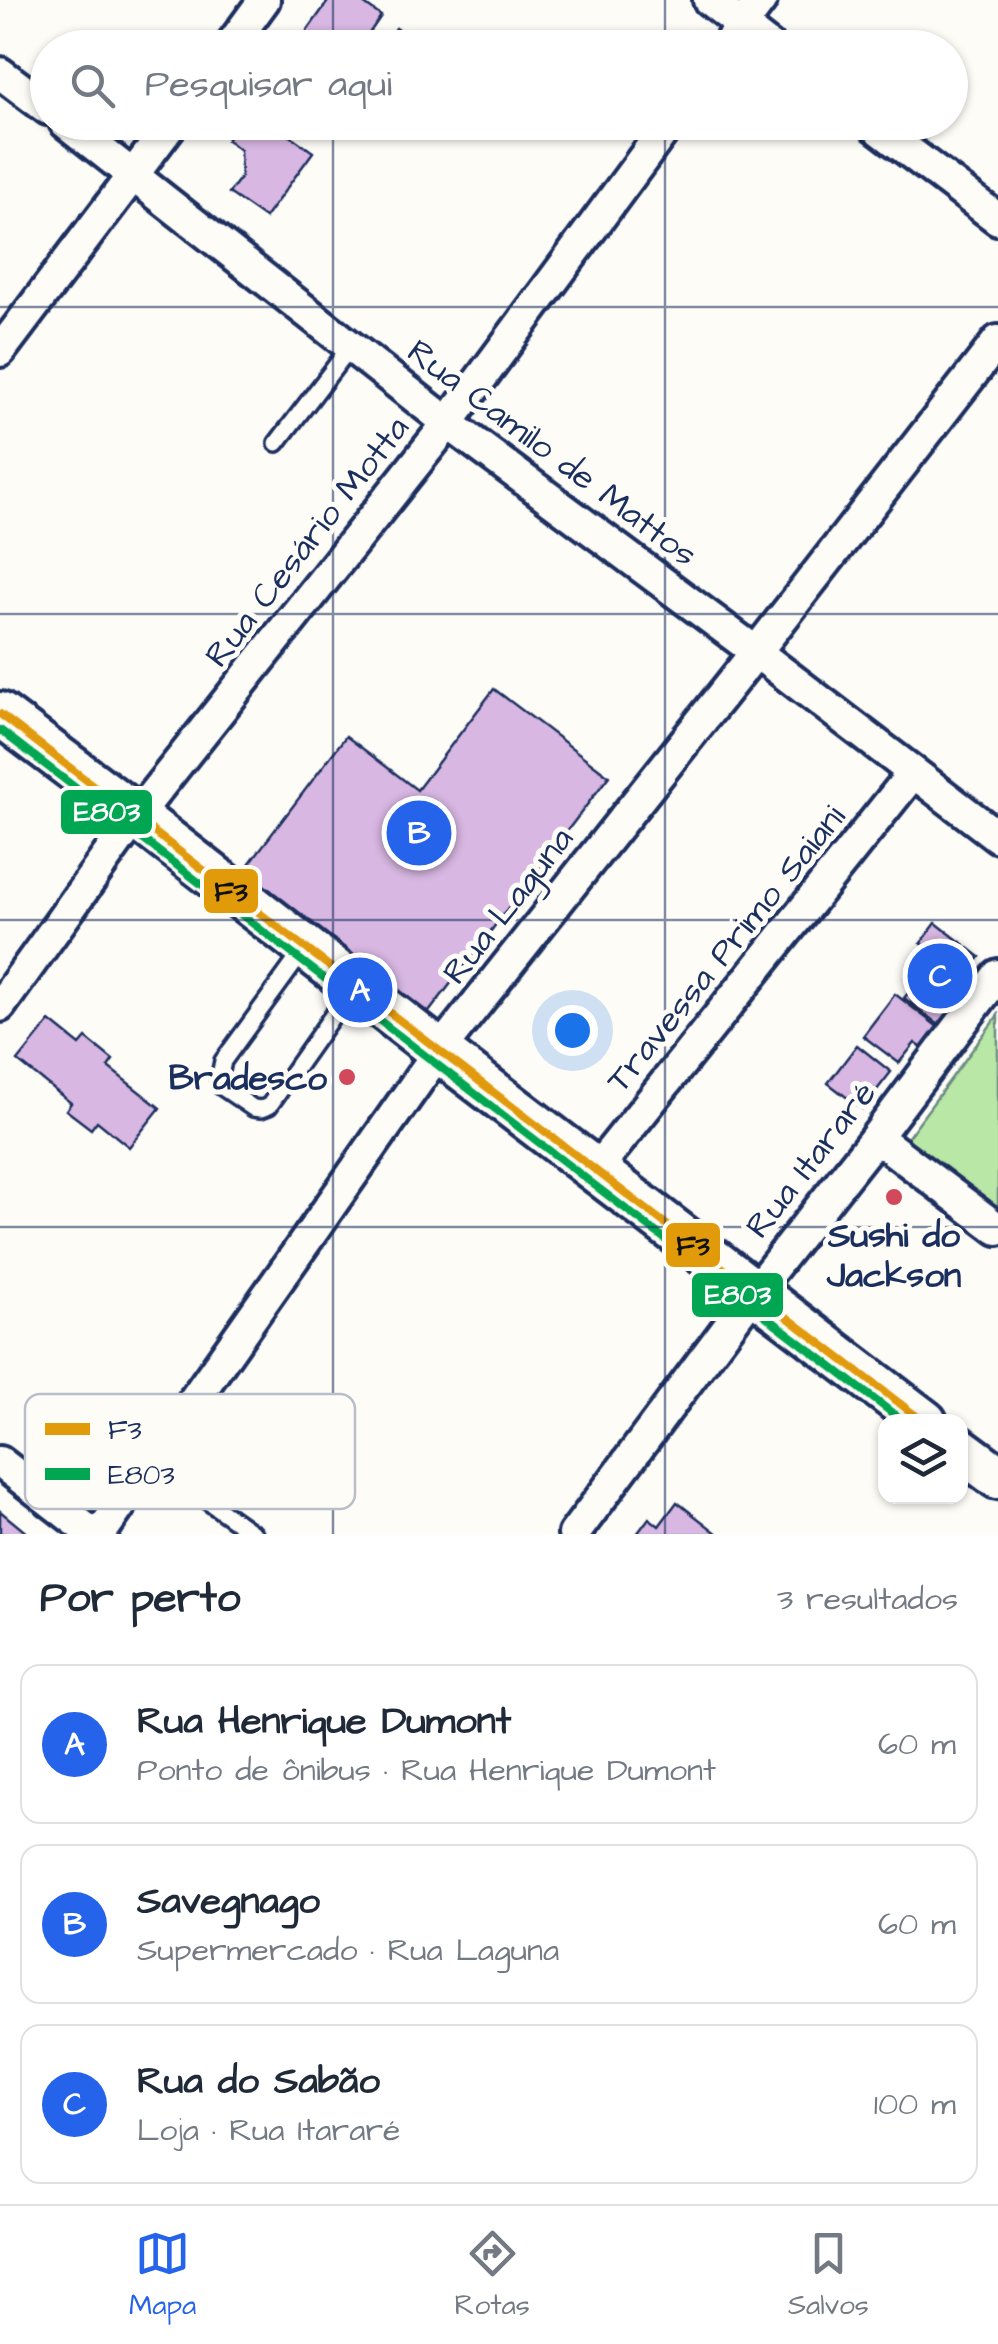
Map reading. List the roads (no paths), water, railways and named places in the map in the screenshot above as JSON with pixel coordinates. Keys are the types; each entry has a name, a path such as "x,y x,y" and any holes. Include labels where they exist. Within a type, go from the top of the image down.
{"street":[{"path":"242,30 264,0"},
{"path":"709,0 730,30"},
{"path":"738,30 761,0"},
{"path":"0,73 30,96"},
{"name":"Rua Camilo de Mattos","path":"88,140 448,423 998,838"},
{"path":"0,351 160,140"},
{"name":"Rua Cesário Motta","path":"0,1006 136,816 448,423 657,140"},
{"path":"894,140 998,219"},
{"name":"Rua Laguna","path":"198,1394 439,1051 998,340"},
{"path":"0,714 914,1414"},
{"name":"Travessa Primo Saiani","path":"595,1171 913,772"},
{"name":"Rua Itararé","path":"574,1534 998,975"},
{"path":"876,1137 998,1229"},
{"path":"968,1454 998,1477"},
{"path":"0,1462 25,1481"},
{"path":"63,1509 96,1534"},
{"name":"Rua Laguna","path":"96,1534 115,1509"}],"lane":[{"path":"277,443 351,346"},
{"path":"306,948 223,1061 219,1070 222,1087 252,1108 270,1106 354,985"},
{"path":"219,1509 254,1534"}],"place":[{"name":"Savegnago","path":"419,833"},
{"name":"Rua do Sabão","path":"940,976"},
{"name":"Rua Henrique Dumont","path":"360,990"},
{"name":"Bradesco","path":"347,1077"},
{"name":"Sushi do Jackson","path":"894,1197"}]}
